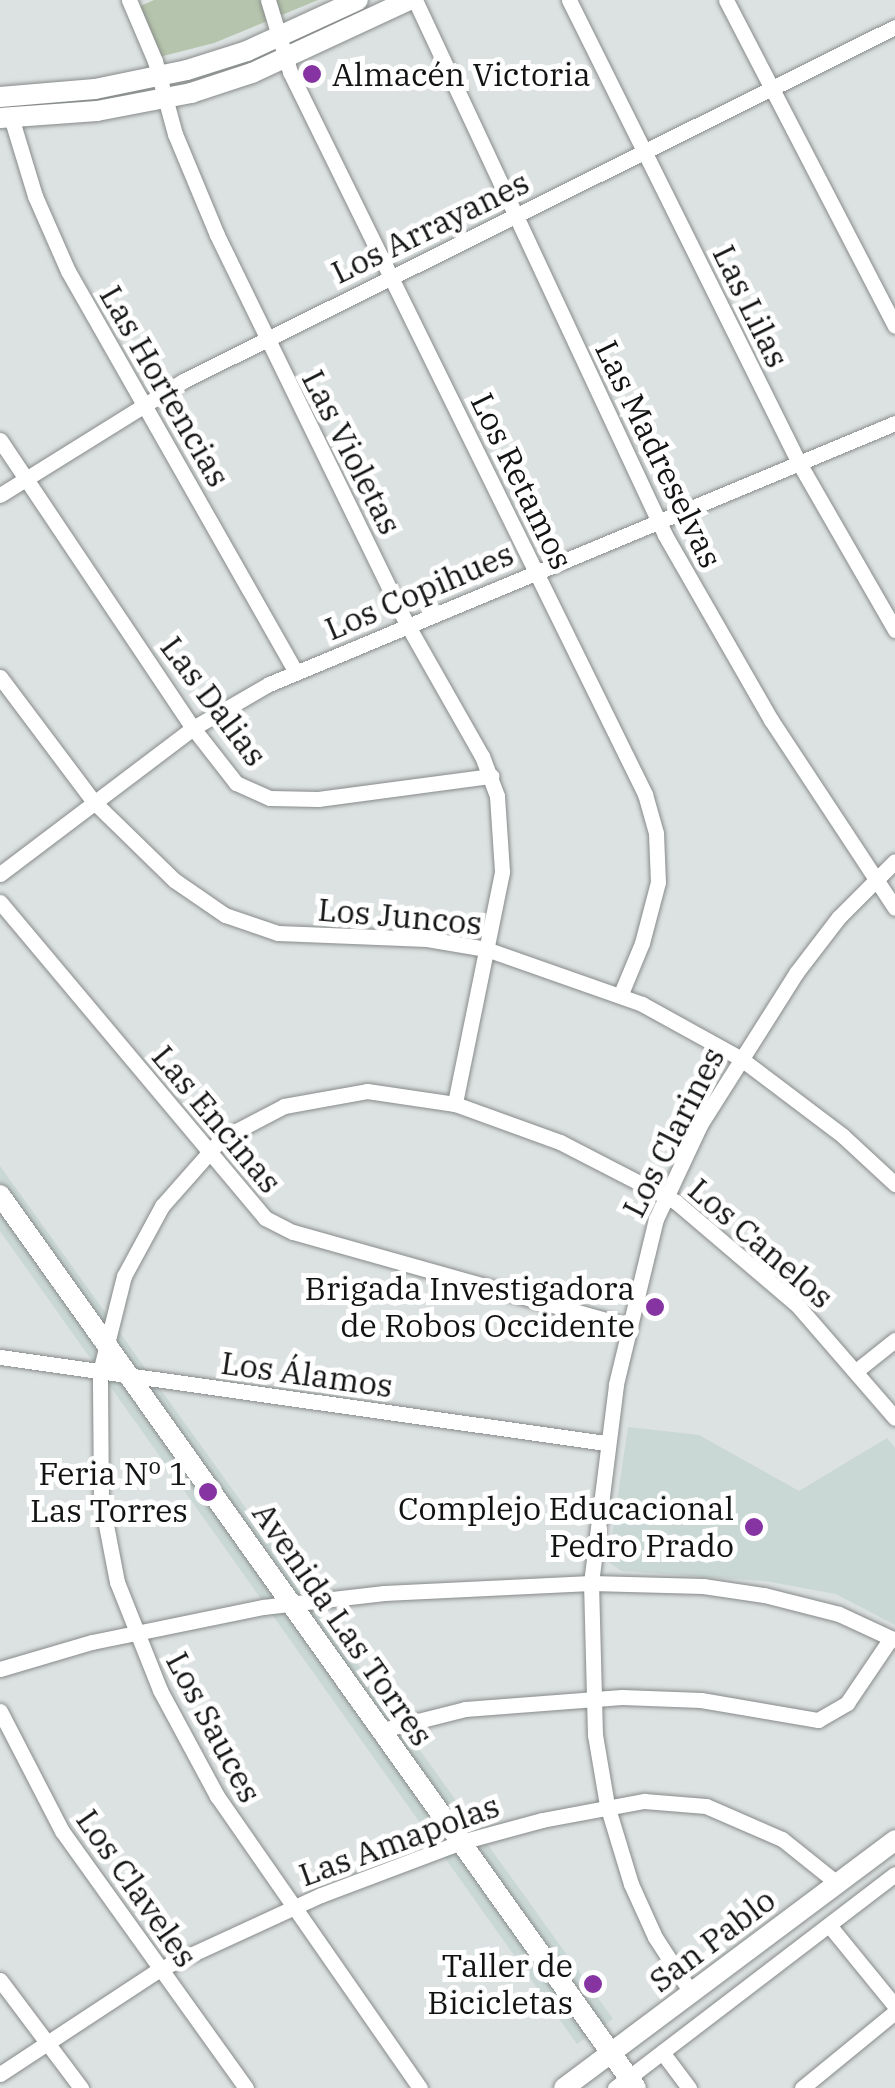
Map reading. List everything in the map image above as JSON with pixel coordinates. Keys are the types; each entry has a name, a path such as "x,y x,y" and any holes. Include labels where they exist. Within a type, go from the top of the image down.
{"main road":[{"path":"0,97 96,89 159,76 281,36 358,0"},
{"path":"6,118 164,100 218,85 412,0"},
{"name":"Avenida Las Torres","path":"0,1195 612,2053 626,2084"},
{"name":"San Pablo","path":"564,2088 895,1840"}],"street":[{"name":"Las Violetas","path":"129,0 202,203 265,340 408,626 491,776 501,818 503,854 455,1104"},
{"name":"Los Retamos","path":"268,0 286,58 390,277 636,772 656,833 659,867 655,898 620,996"},
{"name":"Las Madreselvas","path":"412,0 658,522 742,671 895,908"},
{"name":"Las Lilas","path":"569,0 799,463 895,630"},
{"path":"726,0 895,326"},
{"name":"Los Arrayanes","path":"0,495 143,404 265,340 895,28"},
{"name":"Las Hortencias","path":"6,118 57,248 296,672"},
{"name":"Los Copihues","path":"0,874 193,728 296,672 895,423"},
{"name":"Las Dalias","path":"0,440 193,728 227,776 246,790 270,798 337,798 491,776"},
{"name":"Los Juncos","path":"0,676 94,802 184,887 250,926 292,934 427,939 486,949 620,996 686,1024 740,1058 842,1136 895,1184"},
{"name":"Los Clarines","path":"692,1994 640,1906 607,1805 593,1700 591,1583 606,1443 628,1326 665,1196 740,1058 816,946 895,861"},
{"name":"Las Encinas","path":"0,902 254,1208 284,1228 628,1326"},
{"name":"Los Canelos","path":"105,1342 114,1302 136,1251 169,1197 206,1152 253,1119 319,1097 389,1092 455,1104 560,1142 665,1196 780,1288 895,1418"},
{"path":"856,1371 895,1340"},
{"name":"Los Sauces","path":"105,1342 100,1372 102,1514 110,1556 134,1632 207,1780 420,2088"},
{"name":"Los Álamos","path":"0,1358 606,1443"},
{"path":"0,1668 134,1632 292,1604 421,1590 591,1583 692,1586 764,1594 840,1614 893,1639 847,1703 818,1720 680,1698 465,1709 382,1730"},
{"name":"Los Claveles","path":"0,1711 50,1812 246,2088"},
{"name":"Las Amapolas","path":"0,2074 160,1968 293,1907 462,1842 607,1805 662,1801 720,1810 782,1839 836,1883"},
{"name":"San Pablo","path":"626,2084 662,2052 895,1874"},
{"path":"812,2085 895,2009 829,1925"},
{"path":"0,1980 80,2088"},
{"path":"662,2052 689,2088"}],"shaded area":[{"name":"Feria Nº 1 Las Torres","path":"0,1166 613,2019 577,2044 0,1231"},
{"name":"Complejo Educacional Pedro Prado","path":"628,1427 699,1435 799,1491 887,1438 895,1448 895,1625 836,1594 765,1581 622,1571 608,1562"}],"green space":[{"path":"154,0 318,0 214,43 159,57 138,7"}],"place":[{"name":"Almacén Victoria","path":"312,74"},
{"name":"Brigada Investigadora de Robos Occidente","path":"655,1307"},
{"name":"Feria Nº 1 Las Torres","path":"208,1492"},
{"name":"Complejo Educacional Pedro Prado","path":"754,1527"},
{"name":"Taller de Bicicletas","path":"593,1984"}]}
